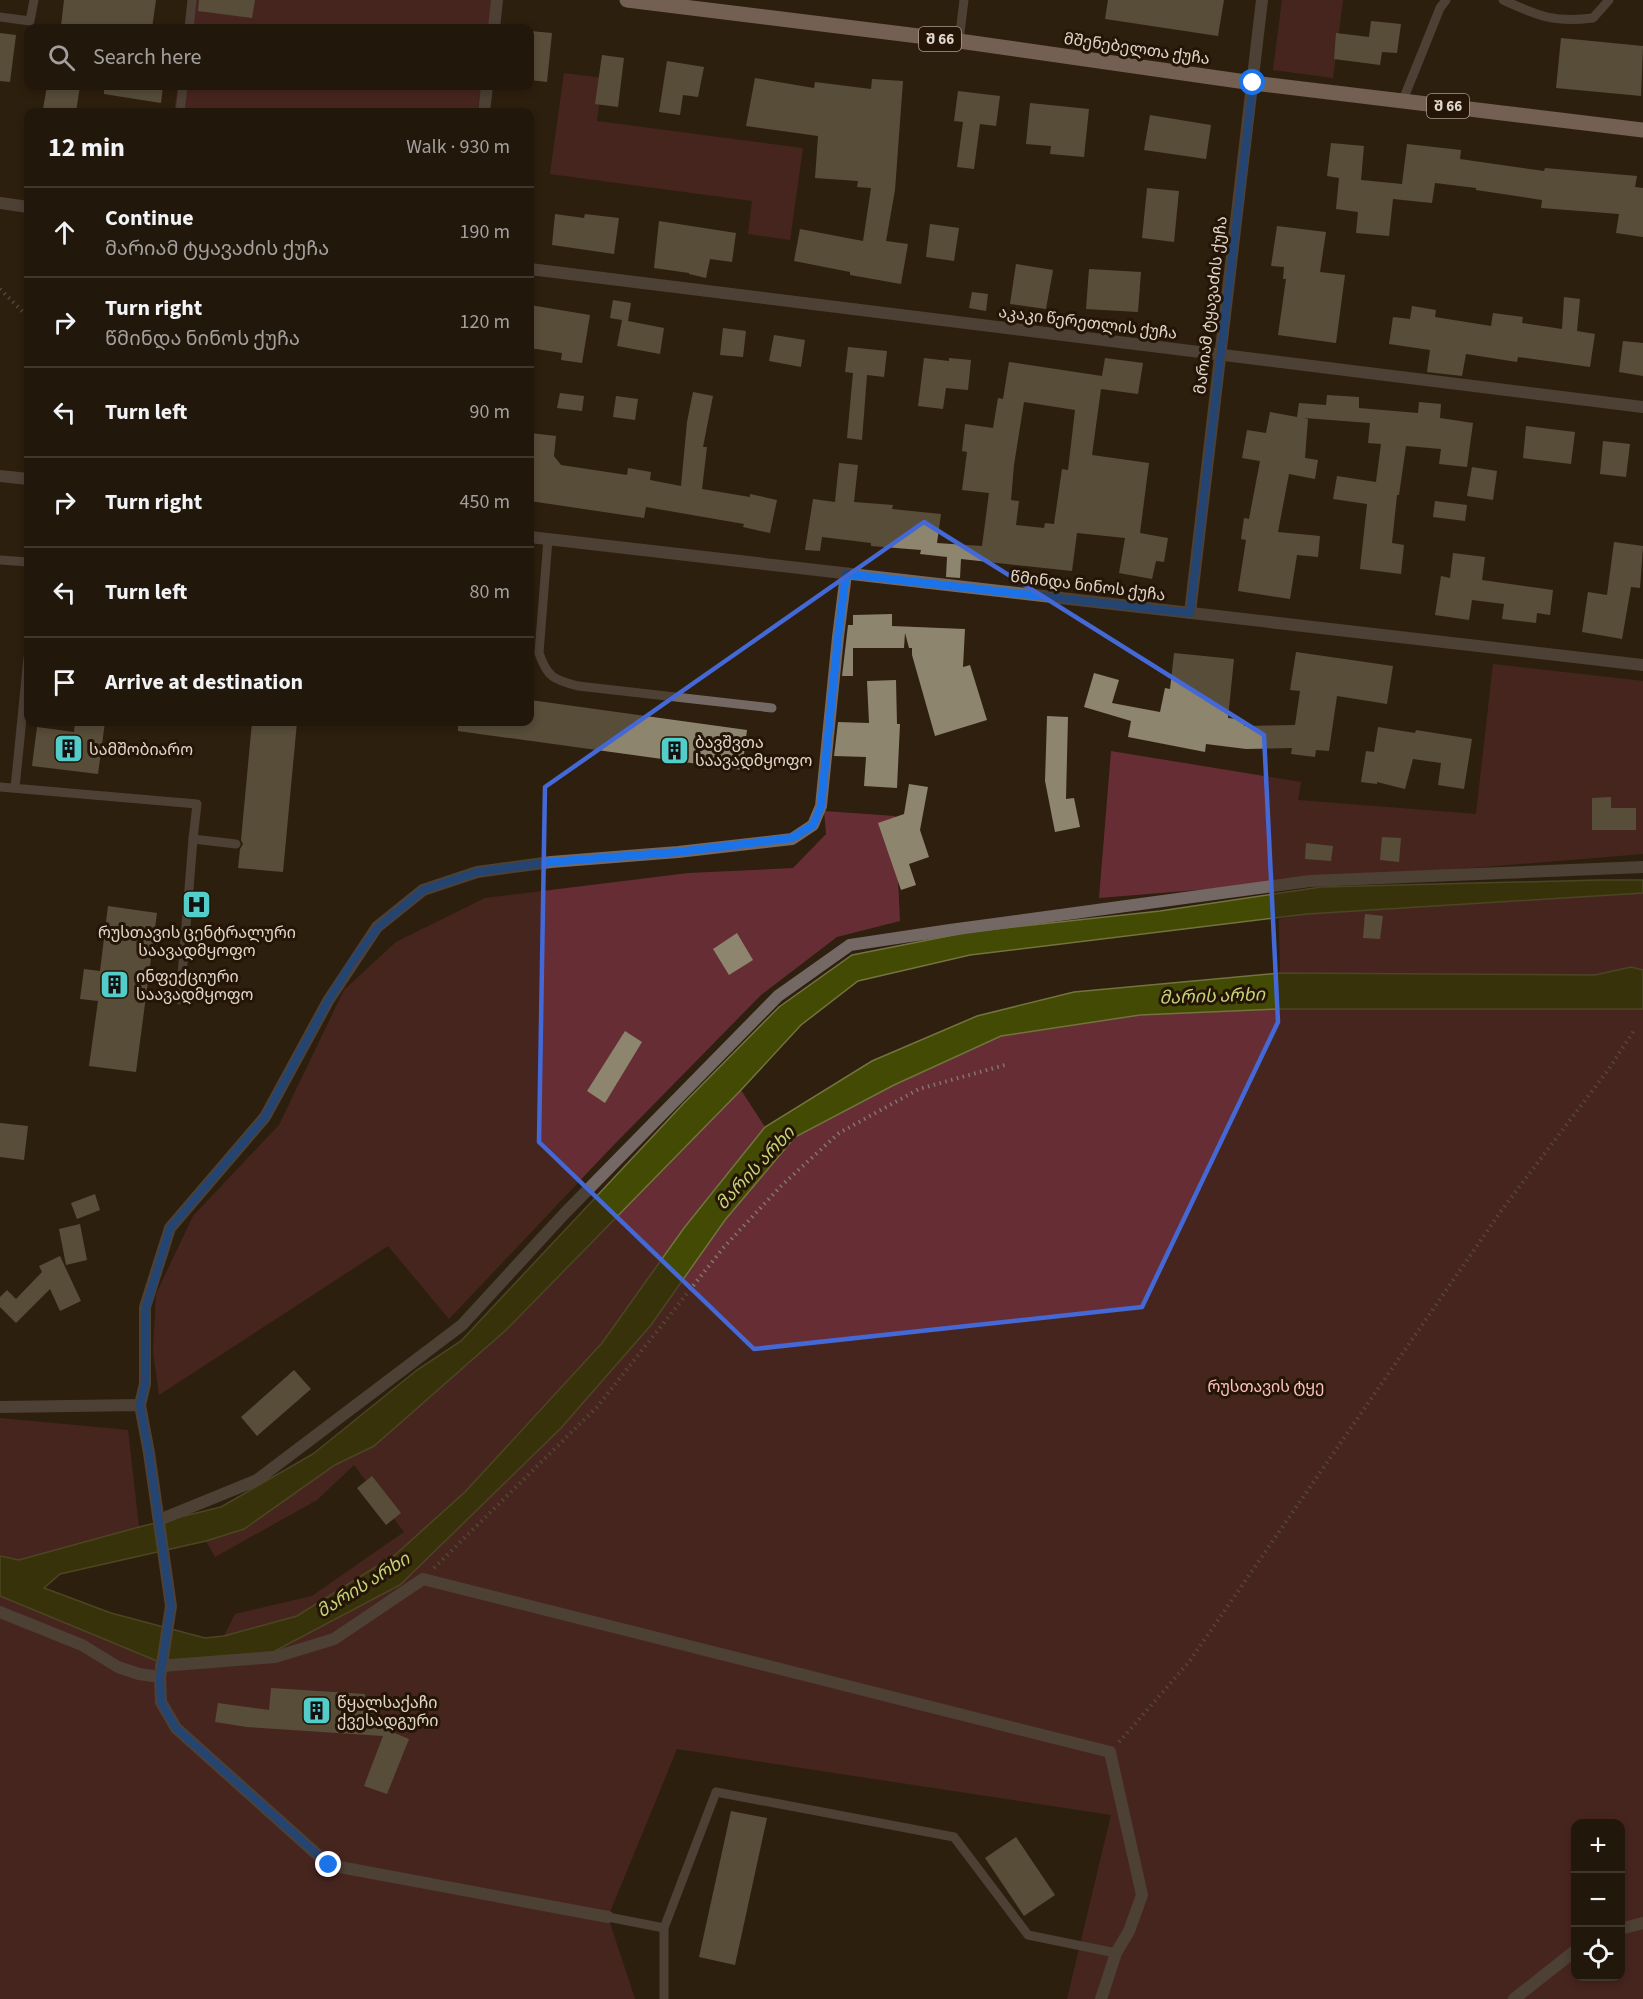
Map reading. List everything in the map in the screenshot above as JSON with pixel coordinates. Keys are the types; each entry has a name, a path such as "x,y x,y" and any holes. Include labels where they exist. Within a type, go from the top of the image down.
{"main road":[{"name":"მშენებელთა ქუჩა","path":"627,0 697,4 1253,83 1643,130"}],"street":[{"path":"494,24 497,0"},
{"name":"მარიამ ტყავაძის ქუჩა","path":"1190,613 1262,0"},
{"path":"484,108 487,90"},
{"path":"0,203 24,206"},
{"name":"აკაკი წერეთლის ქუჩა","path":"534,269 1643,407"},
{"path":"0,476 24,479"},
{"name":"წმინდა ნინოს ქუჩა","path":"534,537 1643,665"},
{"path":"608,1917 329,1865 176,1728 161,1702 161,1669 171,1606 140,1405 145,1384 146,1307 170,1228 265,1117 328,1001 378,927 423,890 477,872 551,862 678,852 792,838 813,825 821,806 846,574"},
{"path":"159,1520 257,1480 462,1325 565,1213 778,996 850,945 1310,881 1643,867"},
{"path":"0,1407 140,1405"},
{"path":"0,1612 82,1645 118,1667 139,1674 161,1669 275,1657 334,1639 423,1579 1110,1752 1142,1896 1129,1931 1116,1953 1101,1999"},
{"path":"1625,1928 1643,1923"},
{"path":"1514,1999 1571,1953"}],"lane":[{"path":"0,17 30,21 34,0"},
{"path":"189,24 192,0"},
{"path":"959,41 964,0"},
{"path":"1403,100 1440,8 1446,0"},
{"path":"1503,0 1538,16 1568,21 1593,18 1609,0"},
{"path":"180,108 183,90"},
{"path":"548,539 539,652 545,670 558,681 578,686 772,708"},
{"path":"0,560 24,562"},
{"path":"15,788 24,698"},
{"path":"0,787 197,804 180,1000"},
{"path":"193,839 236,844"},
{"path":"664,1999 664,1928 716,1792 954,1837 1028,1935 1116,1953"},
{"path":"608,1917 664,1928"}],"path":[{"path":"0,289 24,313"},
{"path":"1110,1752 1189,1662 1501,1211 1608,1070 1635,1029"},
{"path":"423,1579 597,1407 724,1247 782,1185 839,1133 919,1089 1005,1065"}],"highlighted area":[{"path":"924,522 1264,735 1278,1022 1142,1307 754,1349 539,1142 545,787"}],"green space":[{"path":"189,0 493,0 490,24 186,24"},
{"path":"1282,0 1343,0 1333,78 1273,70"},
{"path":"564,73 602,78 597,121 803,148 790,240 748,234 752,201 550,174"},
{"path":"177,90 480,90 478,108 175,108"},
{"path":"1493,664 1643,681 1643,854 1099,898 1111,751 1301,782 1298,800 1476,814"},
{"path":"824,811 895,816 900,921 837,937 761,995 607,1152 449,1319 388,1246 159,1395 153,1351 156,1294 193,1216 279,1125 344,990 396,942 485,898 688,873 793,868 826,834"},
{"path":"1643,893 1643,970 1631,967 1588,976 1280,973 1279,919 1307,914"},
{"name":"რუსთავის ტყე","path":"1278,1009 1643,1009 1643,1999 1067,1999 1111,1815 677,1749 608,1917 635,1999 0,1999 0,1596 157,1661 273,1652 400,1585 561,1428 725,1220 795,1137 894,1085 1001,1036 1141,1015"},
{"path":"741,1090 765,1127 684,1228 602,1343 465,1492 395,1555 297,1616 224,1636 235,1614 312,1596 404,1532 354,1465 317,1500 215,1557 206,1541 244,1529 335,1465 374,1446 506,1330"},
{"path":"0,1418 128,1430 139,1527 19,1560 0,1556"}],"water":[{"name":"მარის არხი","path":"1643,880 1643,893 1307,914 970,955 858,981 801,1025 741,1090 506,1330 374,1446 335,1465 244,1529 206,1541 60,1574 44,1588 111,1613 205,1638 224,1636 297,1616 395,1555 465,1492 602,1343 684,1228 765,1127 872,1061 977,1016 1074,992 1280,973 1595,975 1631,967 1643,970 1643,1009 1278,1009 1140,1015 1001,1036 894,1085 795,1137 725,1220 651,1325 561,1428 400,1585 273,1652 157,1661 0,1596 0,1556 19,1560 221,1507 313,1454 417,1370 461,1341 683,1104 779,1007 852,955 969,932 1160,911 1321,887"}],"building":[{"path":"64,0 156,0 153,24 61,24"},
{"path":"199,0 255,0 252,18 198,11"},
{"path":"1108,0 1224,0 1218,36 1105,19"},
{"path":"1371,21 1401,24 1397,53 1382,52 1380,65 1334,59 1336,33 1369,37"},
{"path":"534,31 552,33 547,82 534,80"},
{"path":"0,33 16,35 10,82 0,81"},
{"path":"1561,38 1643,46 1641,96 1556,88"},
{"path":"602,55 624,58 618,107 595,104"},
{"path":"667,61 704,67 698,97 683,95 680,115 659,112"},
{"path":"755,78 814,88 815,82 871,89 872,79 903,81 895,190 886,241 908,244 901,284 850,275 850,272 794,261 800,229 863,241 871,188 857,187 858,181 815,178 818,136 746,126"},
{"path":"46,90 79,90 77,108 43,108"},
{"path":"104,90 163,90 161,103 104,94"},
{"path":"958,91 1000,96 996,126 980,124 974,169 957,167 963,122 954,121"},
{"path":"1030,103 1089,109 1084,157 1050,154 1051,146 1026,144"},
{"path":"1150,115 1211,125 1206,159 1144,150"},
{"path":"1331,143 1364,146 1361,180 1402,184 1407,144 1461,150 1460,159 1544,171 1545,168 1637,176 1635,187 1643,188 1643,237 1616,233 1619,214 1541,208 1542,200 1435,183 1432,203 1393,199 1389,236 1356,233 1358,212 1336,209 1339,178 1327,176"},
{"path":"1147,188 1179,191 1174,242 1142,238"},
{"path":"555,214 584,218 585,214 619,218 614,254 552,245"},
{"path":"659,221 736,233 732,262 710,259 706,278 654,268"},
{"path":"930,224 959,228 954,261 926,257"},
{"path":"1277,226 1326,232 1320,272 1345,275 1336,343 1278,335 1286,279 1283,279 1284,267 1271,266"},
{"path":"1016,264 1053,270 1046,309 1010,304"},
{"path":"1089,269 1141,272 1138,312 1086,309"},
{"path":"972,292 988,294 986,311 969,308"},
{"path":"1564,297 1580,299 1577,331 1595,334 1590,367 1518,357 1517,362 1466,354 1462,376 1427,372 1430,350 1389,344 1393,317 1410,319 1412,306 1436,310 1435,317 1491,326 1493,313 1523,317 1522,323 1562,329"},
{"path":"613,300 631,303 628,321 664,328 660,354 617,346 622,320 610,318"},
{"path":"534,306 590,315 582,363 561,360 562,353 534,349"},
{"path":"723,328 746,331 743,357 720,355"},
{"path":"774,335 805,340 801,367 769,361"},
{"path":"1623,341 1643,343 1643,376 1619,372"},
{"path":"848,347 887,351 884,377 867,375 862,440 847,438 853,373 845,372"},
{"path":"924,358 949,361 949,358 971,360 968,390 946,388 943,409 918,406"},
{"path":"1105,358 1143,363 1138,394 1101,389 1092,455 1149,463 1140,533 1168,538 1164,562 1156,561 1152,579 1119,573 1125,538 1077,533 1072,571 961,559 960,578 946,577 947,557 920,554 921,550 871,546 871,543 822,537 820,551 805,550 813,499 835,502 839,463 858,465 854,502 893,505 892,509 941,514 937,543 982,546 989,493 962,490 967,452 962,451 965,424 993,428 998,398 1003,399 1009,362 1102,376","holes":["1024,402 1075,410 1068,470 1062,469 1054,524 1045,523 1044,528 1016,525 1019,501 1011,500"]},
{"path":"693,392 713,396 703,447 707,447 702,489 750,497 750,494 777,500 770,533 743,527 744,524 646,507 644,518 534,502 534,433 556,436 554,456 561,465 627,475 628,468 651,472 650,480 681,486 687,422"},
{"path":"560,393 584,396 582,411 557,408"},
{"path":"1327,395 1359,397 1359,408 1418,413 1419,402 1441,404 1440,418 1473,423 1467,467 1439,464 1441,449 1406,446 1399,495 1397,495 1392,543 1404,545 1401,574 1360,569 1367,504 1333,499 1337,476 1376,482 1381,444 1368,443 1370,423 1304,418 1308,419 1305,458 1318,460 1315,479 1289,474 1278,532 1320,536 1318,557 1297,555 1290,599 1238,591 1246,540 1241,539 1244,518 1249,519 1260,461 1242,458 1247,430 1266,433 1270,412 1297,417 1299,403 1326,405"},
{"path":"616,396 638,399 635,420 613,417"},
{"path":"1526,426 1575,432 1571,464 1523,458"},
{"path":"1603,441 1630,444 1626,477 1600,474"},
{"path":"1472,467 1497,471 1493,500 1467,496"},
{"path":"1435,501 1467,505 1465,521 1433,517"},
{"path":"1614,542 1643,546 1640,588 1631,587 1622,639 1582,632 1588,592 1607,595"},
{"path":"1453,553 1485,557 1482,580 1553,590 1550,615 1537,613 1536,623 1502,619 1504,604 1472,600 1469,620 1435,615 1441,576 1450,578"},
{"path":"892,614 892,626 965,629 963,667 970,665 987,720 935,736 912,648 909,648 905,633 904,648 853,648 853,676 842,676 848,625 853,625 853,615"},
{"path":"1296,652 1393,666 1387,704 1337,696 1329,751 1316,750 1315,757 1291,754 1292,748 1246,749 1206,744 1205,752 1128,737 1131,721 1084,707 1094,673 1119,680 1112,703 1160,712 1165,688 1170,689 1174,653 1234,659 1228,718 1245,720 1244,726 1295,725 1300,691 1290,690"},
{"path":"896,680 897,724 900,724 897,788 864,786 866,757 834,756 838,722 869,723 867,681"},
{"name":"ბავშვთა საავადმყოფო","path":"534,701 747,730 742,770 458,731 458,726 534,726"},
{"path":"1047,716 1068,717 1066,799 1074,798 1080,827 1055,832 1045,781"},
{"name":"სამშობიარო","path":"75,726 104,726 98,774 32,766 37,727 74,732"},
{"path":"252,726 297,726 283,872 238,868 240,849 243,844 241,840"},
{"path":"1378,727 1415,733 1416,730 1472,739 1464,789 1438,785 1441,763 1413,759 1405,789 1377,782 1377,784 1361,782 1366,751 1374,752"},
{"path":"909,784 928,787 920,830 929,857 909,864 916,885 901,890 878,823 904,814"},
{"path":"1611,797 1611,808 1636,808 1636,830 1592,830 1592,798"},
{"path":"1382,837 1401,838 1399,862 1380,860"},
{"path":"1306,843 1333,846 1331,861 1305,859"},
{"name":"ინფექციური საავადმყოფო","path":"108,906 157,913 136,1072 89,1066 98,1001 80,999 84,969 100,971"},
{"path":"1365,914 1383,916 1380,939 1363,938"},
{"path":"737,933 753,960 729,975 713,949"},
{"path":"625,1031 642,1042 605,1103 587,1091"},
{"path":"0,1123 28,1126 24,1160 0,1157"},
{"path":"95,1194 100,1210 77,1219 71,1203"},
{"path":"80,1224 87,1260 66,1265 59,1229"},
{"path":"60,1256 81,1301 60,1311 50,1289 16,1323 0,1307 0,1297 7,1290 16,1299 42,1272 39,1266"},
{"path":"294,1370 311,1389 257,1436 241,1417"},
{"path":"372,1476 401,1513 386,1525 357,1488"},
{"path":"271,1688 365,1694 363,1720 409,1739 387,1794 364,1786 383,1736 247,1727 215,1722 218,1703 269,1710"},
{"path":"731,1811 767,1818 735,1965 699,1957"},
{"path":"1016,1837 1055,1895 1024,1916 985,1858"}],"place":[{"name":"სამშობიარო","path":"68,749"},
{"name":"ბავშვთა საავადმყოფო","path":"674,751"},
{"name":"რუსთავის ცენტრალური საავადმყოფო","path":"197,904"},
{"name":"ინფექციური საავადმყოფო","path":"115,985"},
{"name":"წყალსაქაჩი ქვესადგური","path":"316,1711"}],"route":[{"path":"329,1865 176,1728 161,1702 160,1677 171,1606 140,1405 145,1384 146,1307 170,1228 265,1117 328,1001 378,927 423,890 477,872 551,862 678,852 792,838 813,825 821,806 846,574 1190,613 1253,83"}]}
